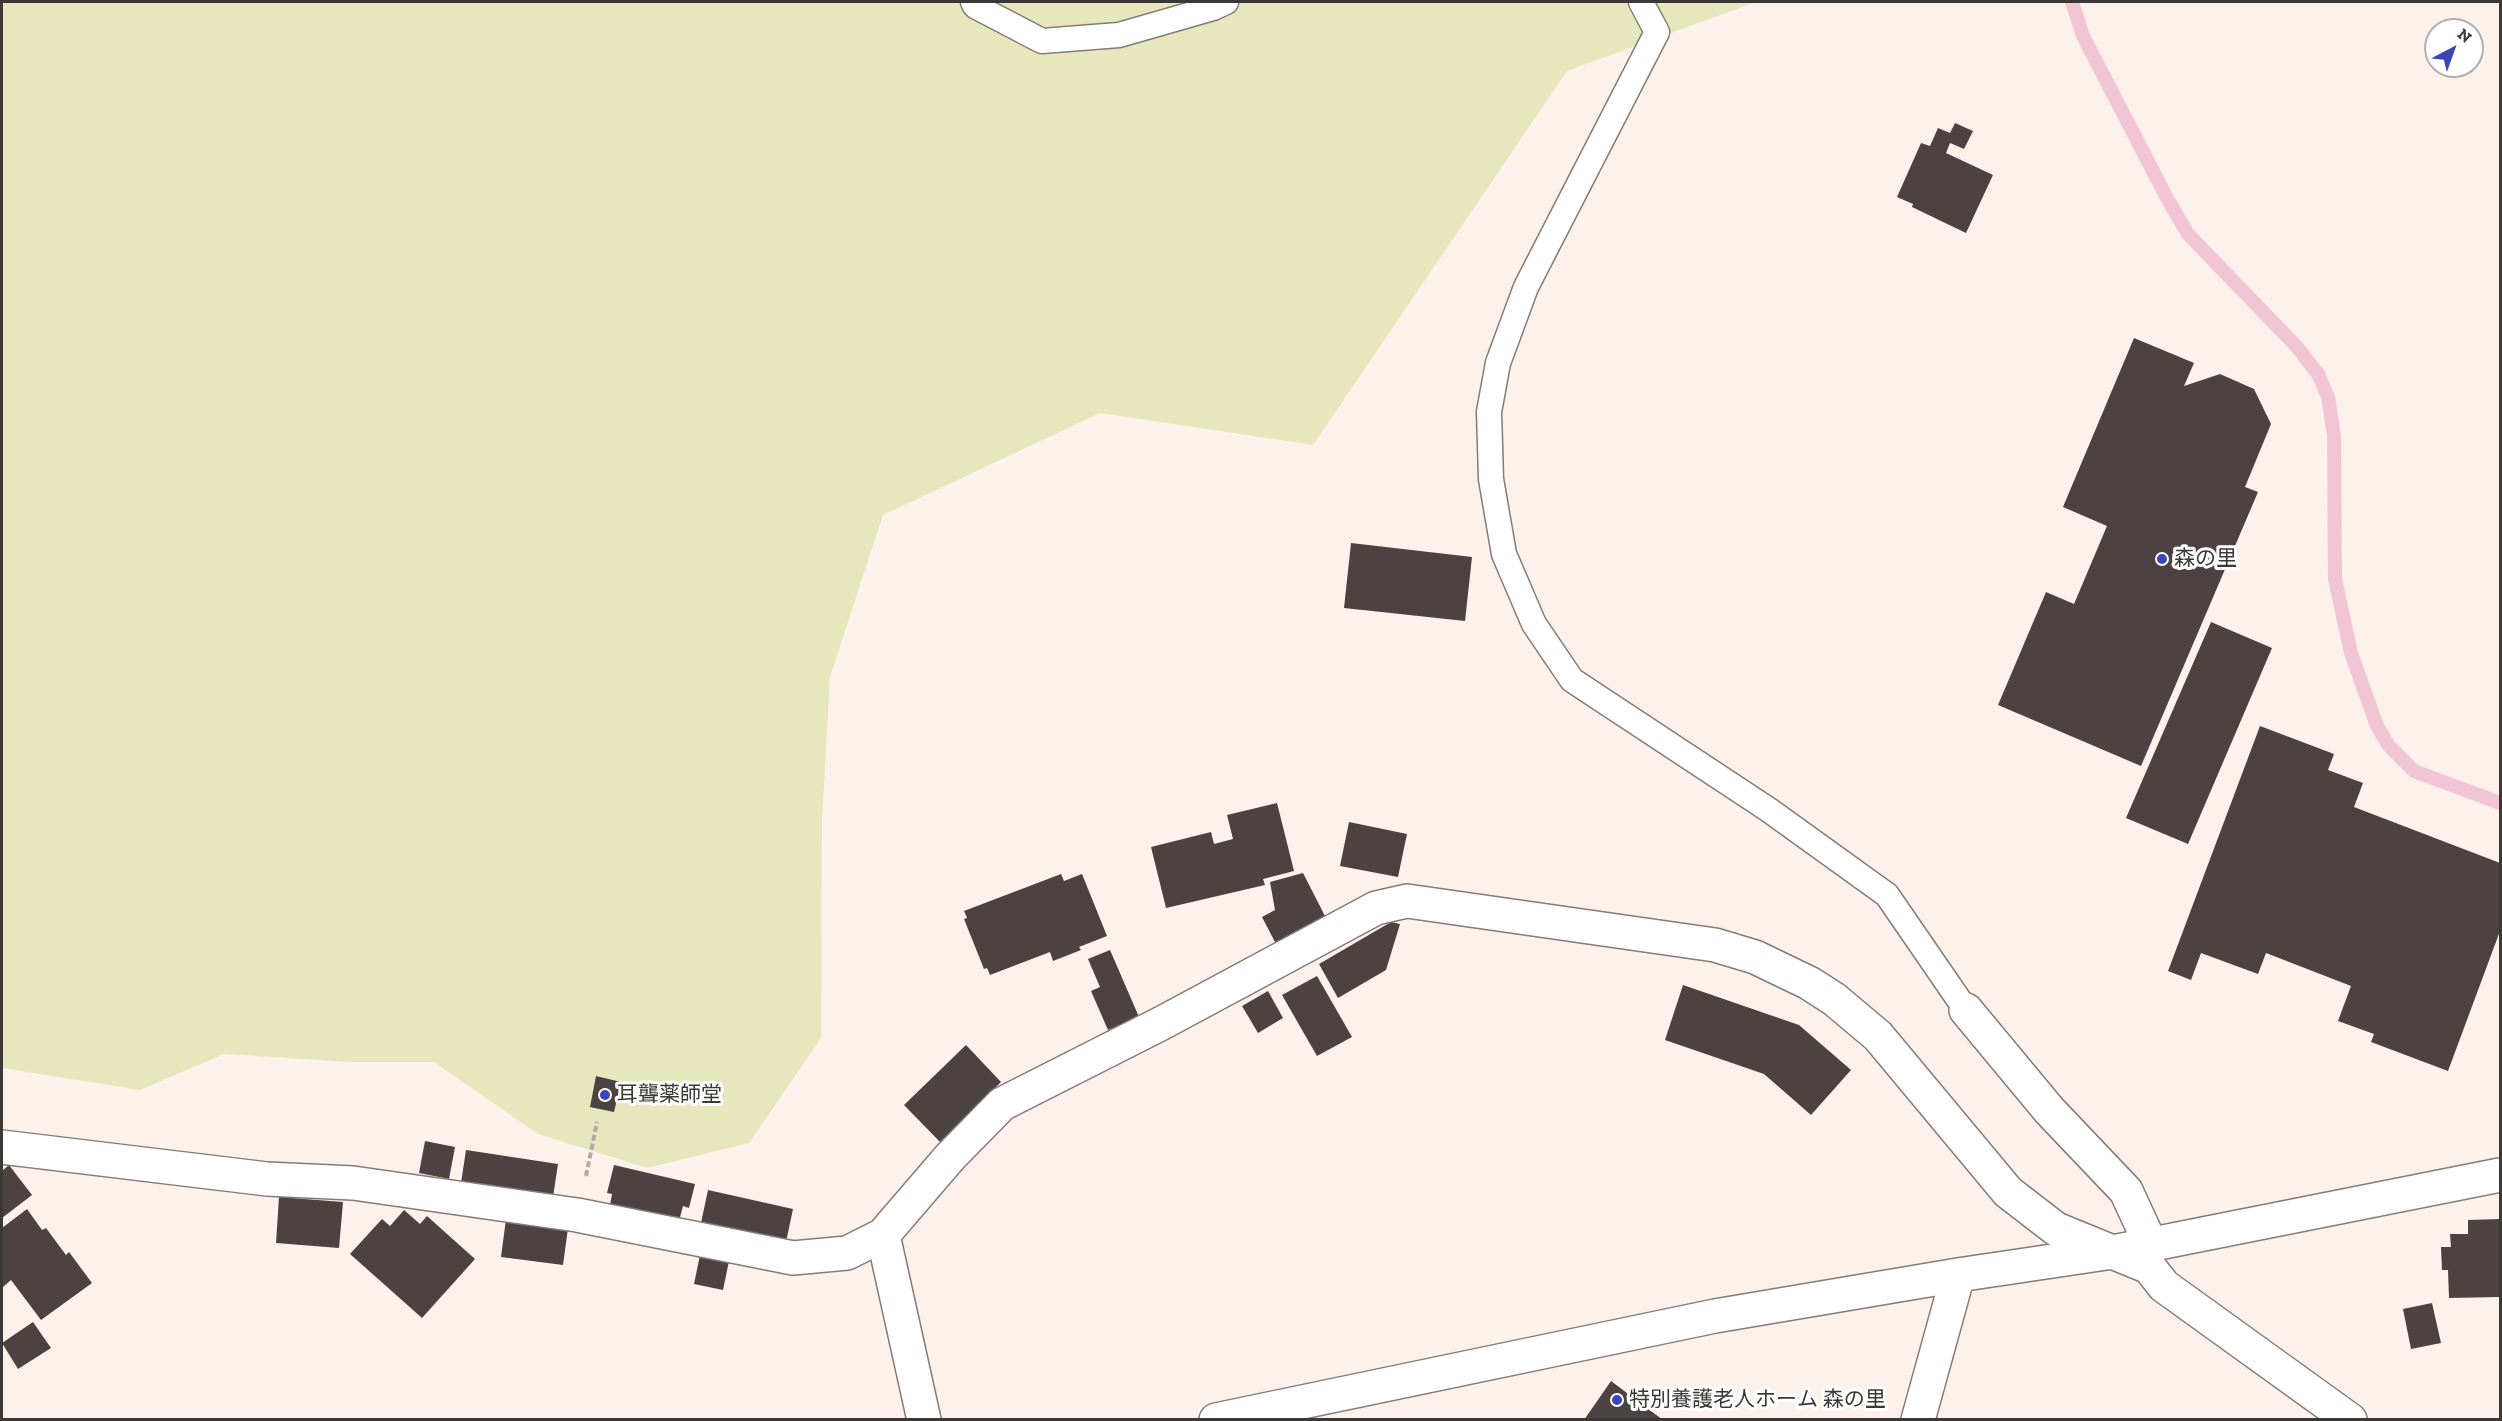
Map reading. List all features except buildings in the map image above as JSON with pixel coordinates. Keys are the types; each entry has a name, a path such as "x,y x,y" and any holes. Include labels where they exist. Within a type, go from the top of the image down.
{"street":[{"path":"2,1147 267,1179 353,1183 389,1188 578,1215 793,1258 847,1253 883,1235 950,1157 1002,1104 1162,1023 1376,908 1407,901 1716,945 1755,957 1809,983 1834,999 1878,1036 2008,1192 2056,1229 2149,1267 2164,1286 2350,1419"},
{"path":"1966,1010 2049,1110 2126,1191 2151,1245"},
{"path":"1216,1419 1715,1316 1958,1275 2113,1252 2500,1175"},
{"path":"883,1235 924,1419"},
{"path":"1917,1419 1958,1275"}],"lane":[{"path":"973,2 975,6 1042,41 1119,35 1213,8 1226,2"},
{"path":"1641,2 1657,32 1526,287 1498,363 1490,412 1491,479 1504,554 1534,624 1572,680 1769,810 1887,895 1966,1010"}],"path":[{"path":"593,1140 597,1122"}],"green space":[{"path":"2,2 1756,2 1567,71 1313,445 1100,413 883,515 830,677 822,821 821,1038 749,1143 647,1168 538,1134 434,1062 351,1062 224,1054 140,1090 2,1068"}],"waterway":[{"path":"2072,2 2083,36 2188,234 2297,347 2318,374 2328,397 2334,436 2335,579 2351,653 2377,726 2389,746 2414,771 2500,803"}],"place":[{"name":"森の里","path":"2162,559"},
{"name":"耳聾薬師堂","path":"605,1095"},
{"name":"特別養護老人ホーム 森の里","path":"1617,1400"}]}
